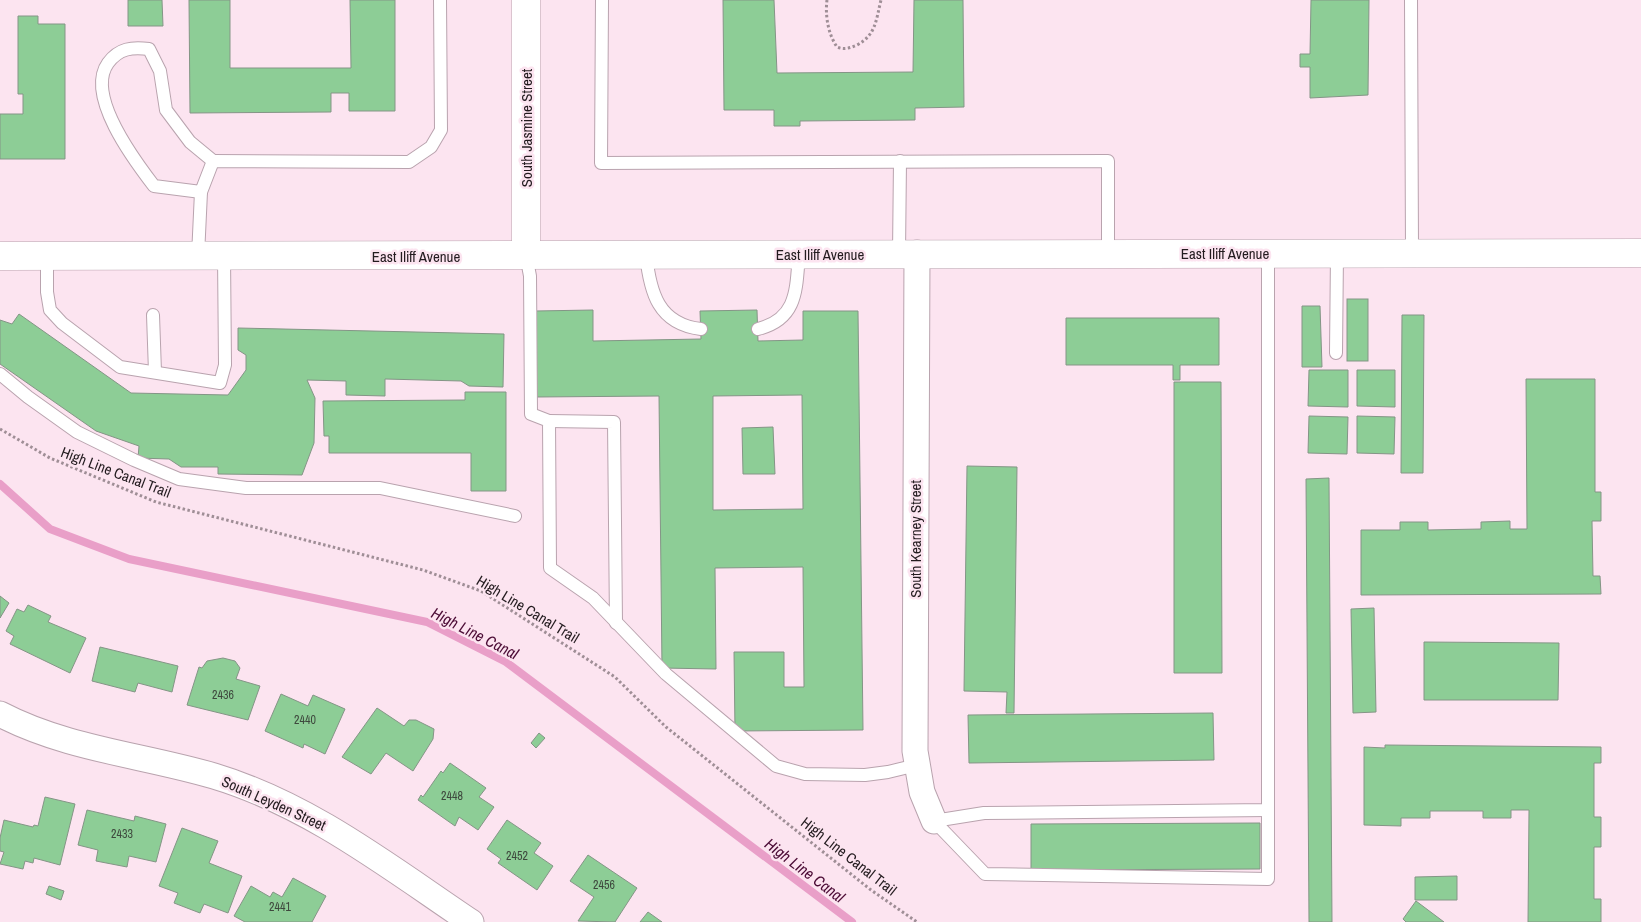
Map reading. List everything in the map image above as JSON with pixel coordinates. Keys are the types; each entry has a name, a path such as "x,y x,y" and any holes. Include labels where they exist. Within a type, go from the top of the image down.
{"street":[{"name":"South Jasmine Street","path":"526,0 526,255"},
{"name":"East Iliff Avenue","path":"0,256 1641,252"},
{"name":"South Kearney Street","path":"908,253 915,751 922,792 934,821"},
{"name":"South Leyden Street","path":"0,714 71,742 214,776 254,790 301,812 346,837 470,922"}],"lane":[{"path":"201,192 154,186 131,155 112,122 103,89 103,70 114,56 131,47 149,49 160,71 166,110 190,142 213,162 409,162 431,147 441,130 440,0"},
{"path":"602,0 601,163 1108,161 1108,253"},
{"path":"1411,0 1412,253"},
{"path":"47,256 47,292 50,310 62,323 120,366 220,383 224,364 201,192 213,162"},
{"path":"900,162 908,253"},
{"path":"934,821 985,874 1268,878 1268,253"},
{"path":"1336,353 1337,253"},
{"path":"758,329 773,325 787,313 796,294 799,254"},
{"path":"526,255 530,276 531,414 549,421 614,422 616,623"},
{"path":"646,255 649,283 658,305 672,320 688,327 701,329"},
{"path":"153,316 154,372"},
{"path":"0,374 28,398 77,432 134,460 179,479 246,488 380,488 514,516"},
{"path":"549,421 550,568 594,598 666,674 776,766 805,774 865,775 917,765"},
{"path":"934,821 984,813 1268,810"}],"path":[{"path":"827,0 825,12 831,35 837,47 845,49 867,40 873,30 881,0"},
{"name":"High Line Canal Trail","path":"0,429 50,458 156,502 423,570 481,591 615,677 666,727 871,890 917,922"}],"building":[{"path":"128,0 162,0 163,26 128,26"},
{"path":"189,0 230,0 230,68 351,68 350,0 395,0 395,111 349,111 349,93 331,93 331,112 190,113"},
{"path":"723,0 774,0 777,73 913,72 914,0 963,0 964,107 915,108 915,120 800,121 800,126 774,126 774,110 724,110"},
{"path":"1311,0 1369,0 1368,95 1310,98 1310,67 1300,67 1300,54 1310,54"},
{"path":"18,16 38,16 38,24 65,24 65,159 0,159 0,114 23,114 23,94 18,94"},
{"path":"1347,299 1368,299 1368,361 1347,361"},
{"path":"1302,306 1320,306 1322,367 1302,367"},
{"path":"593,310 593,341 701,339 700,311 757,310 758,341 803,340 803,311 858,311 863,730 735,731 734,652 784,652 784,687 804,687 803,567 715,568 716,669 662,668 659,396 536,397 535,311","holes":["802,395 803,509 713,510 713,396"]},
{"path":"19,314 131,393 228,395 246,370 246,355 238,350 238,328 504,334 503,387 469,386 461,381 385,379 385,396 346,395 346,381 307,380 315,398 314,443 302,475 218,474 218,467 181,467 169,459 138,458 139,446 96,431 0,364 0,320 12,324"},
{"path":"1402,315 1424,315 1423,473 1401,473"},
{"path":"1066,318 1219,318 1219,365 1180,365 1180,380 1173,380 1173,365 1066,365"},
{"path":"1309,370 1348,370 1348,407 1308,406"},
{"path":"1357,370 1395,370 1395,407 1357,406"},
{"path":"1526,379 1595,379 1595,492 1601,492 1601,521 1592,521 1593,576 1600,576 1601,594 1361,595 1361,530 1400,530 1400,522 1428,522 1428,530 1481,529 1481,522 1510,521 1510,529 1527,529"},
{"path":"1174,382 1221,382 1222,673 1174,673"},
{"path":"465,392 506,392 506,491 471,491 471,453 329,453 329,436 324,436 323,401 465,400"},
{"path":"1309,416 1348,417 1347,454 1308,453"},
{"path":"1357,416 1395,417 1394,454 1357,453"},
{"path":"773,427 775,474 743,474 742,428"},
{"path":"967,466 1017,467 1014,713 1006,713 1007,692 964,691"},
{"path":"1329,478 1332,922 1309,922 1306,479"},
{"path":"0,596 9,603 0,618"},
{"path":"28,605 51,616 48,622 86,638 70,673 10,644 14,636 6,631 17,609 24,612"},
{"path":"1374,608 1376,712 1353,713 1351,609"},
{"path":"1424,642 1559,643 1558,700 1424,700"},
{"path":"100,647 178,666 172,692 138,683 135,692 92,681"},
{"path":"223,658 235,661 240,668 236,679 260,686 248,720 187,705 199,667 202,668 207,661"},
{"path":"281,694 308,706 313,695 345,709 325,754 304,744 303,748 265,731"},
{"path":"377,708 404,726 409,720 416,720 434,729 433,739 413,771 386,753 371,774 342,757"},
{"path":"1213,713 1214,760 969,763 968,715"},
{"path":"539,733 545,738 536,748 531,743"},
{"path":"1385,745 1601,747 1601,763 1594,763 1594,817 1601,817 1601,847 1594,847 1594,899 1601,899 1601,922 1528,922 1529,810 1511,810 1511,818 1483,818 1483,811 1430,811 1430,818 1401,818 1401,826 1364,825 1364,747 1385,748"},
{"path":"450,763 486,788 479,797 494,807 478,830 459,817 455,826 418,800 421,795 423,797 441,771 443,773"},
{"path":"45,797 75,804 60,865 34,858 33,863 25,861 23,869 0,864 4,852 0,851 0,838 4,820 33,827 34,825 38,826"},
{"path":"87,810 134,821 135,816 166,824 156,862 129,856 127,867 96,861 98,850 78,845"},
{"path":"507,820 541,843 534,853 553,866 537,890 498,863 501,859 487,849"},
{"path":"1260,823 1260,869 1031,870 1031,824"},
{"path":"182,828 218,841 209,863 242,876 228,913 204,904 200,913 174,903 178,893 159,886"},
{"path":"588,855 637,888 615,922 578,921 594,897 570,881"},
{"path":"1457,876 1457,900 1415,900 1415,877"},
{"path":"293,878 326,896 312,922 245,922 234,916 251,886 270,897 273,892 282,897"},
{"path":"49,886 64,891 61,900 46,894"},
{"path":"1416,901 1444,922 1406,922 1403,919"},
{"path":"648,912 662,922 640,922"}],"waterway":[{"name":"High Line Canal","path":"0,484 50,529 129,559 427,622 506,662 852,922"}]}
